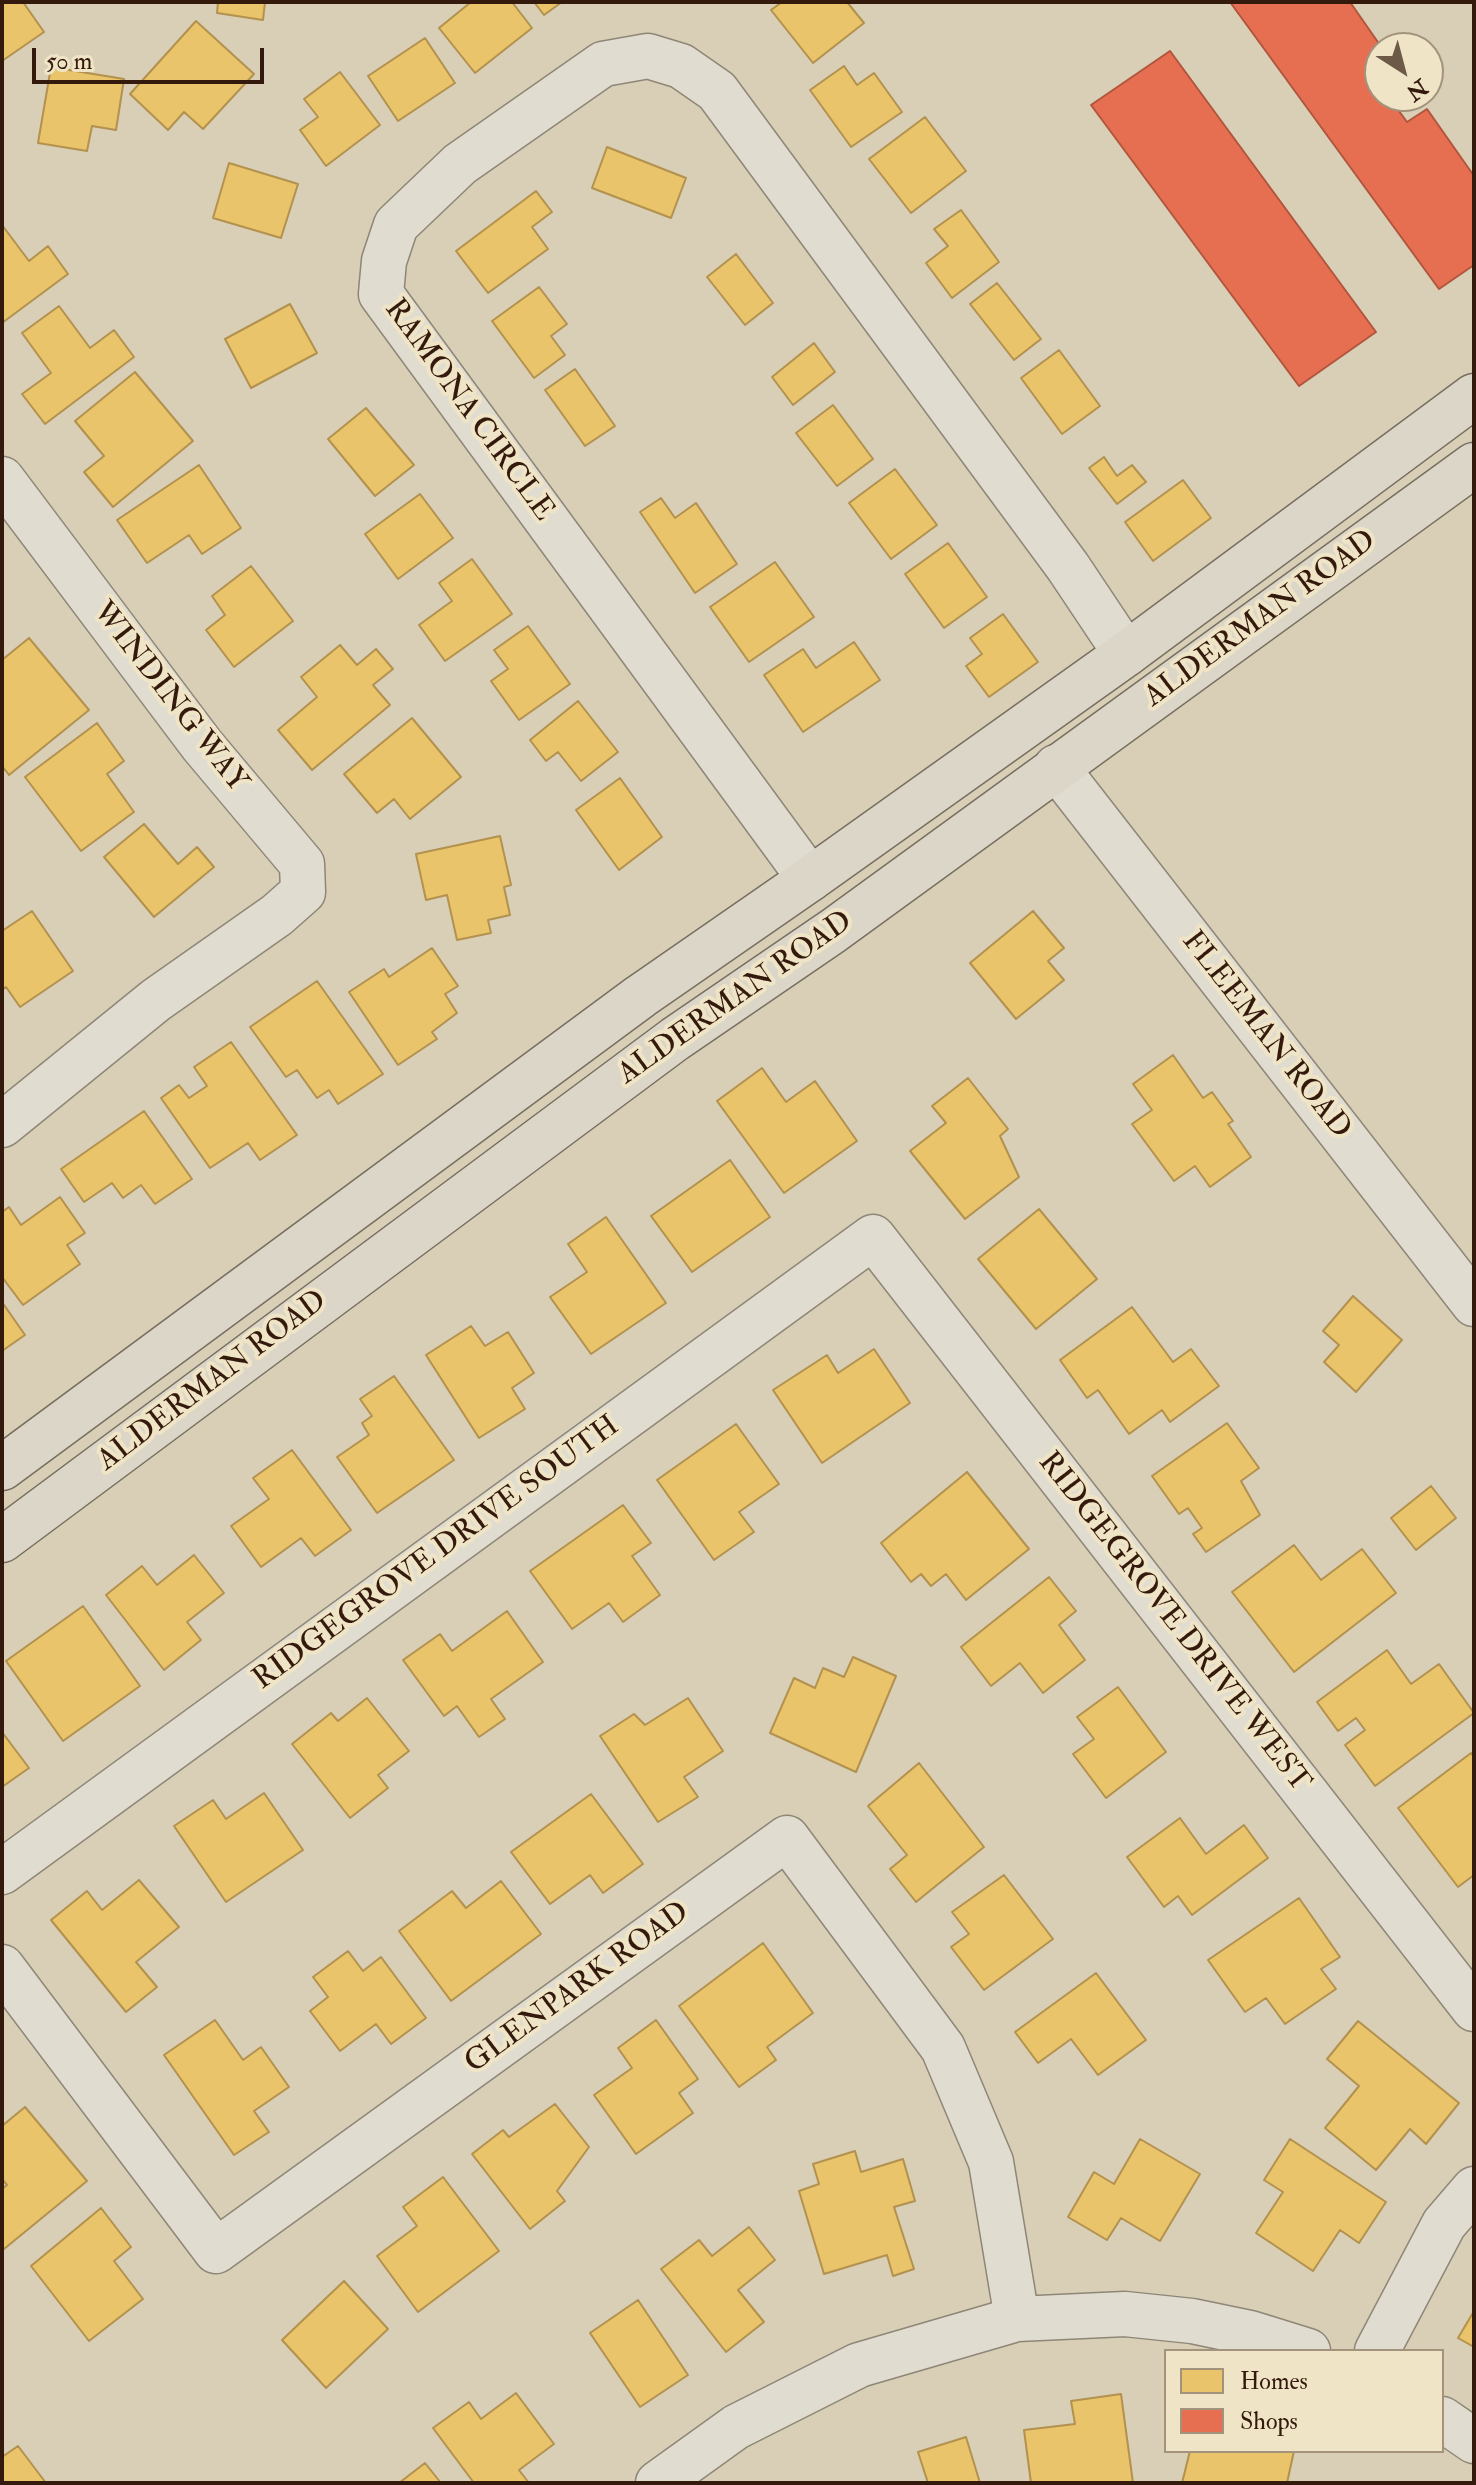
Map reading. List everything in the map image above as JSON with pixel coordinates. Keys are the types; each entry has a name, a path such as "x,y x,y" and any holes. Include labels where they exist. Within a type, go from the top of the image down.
{"main road":[{"name":"ALDERMAN ROAD","path":"2,1468 641,996 1126,654 1474,396"},
{"name":"ALDERMAN ROAD","path":"2,1540 675,1039 833,931 1474,465"}],"street":[{"name":"RAMONA CIRCLE","path":"810,879 381,294 384,261 396,225 460,164 603,64 648,56 681,66 717,91 1068,567 1126,654"},
{"name":"WINDING WAY","path":"2,479 202,745 302,864 303,892 277,915 156,1000 2,1125"},
{"name":"FLEEMAN ROAD","path":"1056,767 1474,1304"},
{"name":"RIDGEGROVE DRIVE SOUTH","path":"2,1872 873,1237"},
{"name":"RIDGEGROVE DRIVE WEST","path":"873,1237 1474,2009"},
{"name":"GLENPARK ROAD","path":"2,1967 216,2251 787,1838 943,2048 991,2162 1017,2319"},
{"path":"1378,2349 1444,2224 1474,2189"},
{"path":"658,2483 736,2427 859,2365 1017,2319 1125,2314 1192,2321 1250,2333 1302,2349"},
{"path":"1444,2420 1474,2441"}],"building: Homes":[{"path":"2,2 23,2 44,32 2,61"},
{"path":"218,2 265,2 263,20 217,13"},
{"path":"471,2 512,2 532,28 475,73 439,28"},
{"path":"534,2 562,2 544,15"},
{"path":"782,2 847,2 864,23 813,63 771,10"},
{"path":"196,21 254,74 203,129 184,112 168,130 130,94"},
{"path":"425,38 455,83 398,121 368,76"},
{"path":"844,66 857,85 874,73 902,112 851,147 810,90"},
{"path":"51,67 124,79 116,130 92,126 87,151 38,143"},
{"path":"340,72 380,125 326,166 300,130 318,117 304,99"},
{"path":"925,117 966,171 911,213 869,159"},
{"path":"607,147 686,178 671,218 592,188"},
{"path":"229,163 298,184 281,238 213,218"},
{"path":"536,191 552,212 532,227 548,249 488,293 456,251"},
{"path":"961,210 999,262 952,298 926,263 948,246 934,229"},
{"path":"2,225 29,261 48,246 68,274 2,323"},
{"path":"736,254 773,303 745,325 707,277"},
{"path":"997,283 1041,339 1014,360 970,304"},
{"path":"539,287 567,324 551,336 565,355 534,378 492,321"},
{"path":"290,304 317,353 251,388 225,339"},
{"path":"59,306 90,348 114,330 134,357 45,424 22,394 51,373 22,333"},
{"path":"814,343 835,372 793,405 772,377"},
{"path":"1059,350 1100,406 1062,434 1021,378"},
{"path":"575,369 615,426 585,446 545,390"},
{"path":"135,372 193,441 113,507 84,472 104,456 75,421"},
{"path":"833,405 873,459 837,486 796,433"},
{"path":"366,408 414,465 375,496 328,439"},
{"path":"1104,457 1117,476 1132,465 1146,482 1117,504 1089,468"},
{"path":"199,465 241,528 202,554 189,535 147,563 117,520"},
{"path":"895,469 937,525 891,559 849,503"},
{"path":"1183,480 1211,518 1153,561 1125,522"},
{"path":"420,494 453,538 398,579 365,534"},
{"path":"661,498 675,518 696,503 737,564 695,593 640,512"},
{"path":"948,543 987,597 944,628 905,574"},
{"path":"472,559 512,614 445,661 419,625 452,601 439,583"},
{"path":"775,562 814,617 749,662 710,607"},
{"path":"251,566 293,621 234,667 206,630 225,615 212,596"},
{"path":"1003,614 1038,662 989,697 966,666 982,654 970,638"},
{"path":"528,626 570,684 519,720 491,681 508,669 494,650"},
{"path":"29,638 89,710 9,775 2,766 2,660"},
{"path":"854,642 880,680 803,732 764,675 803,649 816,668"},
{"path":"340,645 357,665 376,649 393,669 373,685 390,705 312,770 278,730 317,697 301,677"},
{"path":"578,701 618,752 581,781 558,752 546,761 530,740"},
{"path":"412,718 461,777 410,819 394,799 377,813 344,774"},
{"path":"97,723 124,761 107,774 134,812 81,851 25,777"},
{"path":"620,778 662,837 619,870 576,810"},
{"path":"144,824 178,864 197,847 214,867 154,917 104,857"},
{"path":"500,836 511,885 504,887 510,915 488,920 491,933 457,940 447,895 426,900 416,854"},
{"path":"32,911 73,971 20,1007 6,987 2,990 2,931"},
{"path":"1033,911 1064,948 1048,961 1064,980 1016,1019 970,963"},
{"path":"432,948 458,986 445,994 457,1013 432,1032 437,1039 398,1065 349,992 384,969 389,977"},
{"path":"317,981 383,1074 338,1104 329,1090 317,1098 297,1070 286,1077 250,1027"},
{"path":"231,1042 297,1135 260,1160 248,1143 210,1168 161,1098 179,1085 189,1098 207,1086 194,1067"},
{"path":"1173,1055 1203,1098 1212,1092 1233,1121 1228,1124 1251,1157 1210,1187 1195,1166 1174,1181 1132,1124 1152,1110 1133,1084"},
{"path":"762,1068 786,1102 815,1081 857,1141 784,1193 717,1101"},
{"path":"968,1078 1008,1129 1000,1136 1019,1177 965,1219 910,1151 946,1123 932,1106"},
{"path":"144,1111 192,1179 155,1204 141,1185 123,1198 112,1183 84,1202 61,1169"},
{"path":"730,1160 770,1217 692,1272 651,1216"},
{"path":"60,1197 85,1233 67,1245 80,1264 23,1305 2,1277 2,1212 9,1207 21,1225"},
{"path":"1039,1209 1097,1279 1036,1329 978,1259"},
{"path":"606,1217 666,1303 591,1354 550,1297 587,1272 568,1244"},
{"path":"1353,1296 1402,1340 1356,1392 1324,1362 1339,1345 1323,1331"},
{"path":"2,1302 25,1335 2,1351"},
{"path":"1132,1307 1173,1362 1191,1349 1219,1386 1170,1422 1162,1410 1129,1434 1098,1390 1087,1398 1060,1360"},
{"path":"471,1326 485,1346 508,1332 534,1373 512,1388 525,1409 479,1438 426,1355"},
{"path":"874,1349 910,1403 822,1463 773,1390 827,1355 838,1373"},
{"path":"394,1376 454,1460 377,1513 337,1457 369,1435 362,1423 372,1416 360,1399"},
{"path":"1227,1423 1259,1468 1241,1481 1260,1515 1206,1552 1193,1534 1202,1528 1188,1508 1179,1514 1152,1476"},
{"path":"736,1424 779,1484 739,1512 754,1532 714,1560 657,1480"},
{"path":"292,1450 351,1530 315,1556 301,1538 261,1567 231,1526 269,1499 253,1478"},
{"path":"967,1472 1029,1549 966,1600 946,1574 931,1586 921,1574 911,1582 881,1543"},
{"path":"1431,1486 1456,1518 1416,1550 1391,1518"},
{"path":"623,1505 651,1543 632,1556 660,1595 623,1622 609,1603 572,1629 530,1571"},
{"path":"1294,1545 1321,1580 1362,1549 1396,1593 1294,1672 1232,1592"},
{"path":"194,1555 224,1593 187,1622 201,1640 164,1670 106,1595 142,1566 157,1585"},
{"path":"1049,1577 1076,1611 1059,1625 1085,1660 1043,1693 1020,1663 991,1686 961,1647"},
{"path":"83,1606 140,1686 63,1741 6,1661"},
{"path":"507,1611 543,1662 491,1699 505,1719 479,1737 457,1706 444,1716 403,1660 440,1634 452,1651"},
{"path":"1387,1650 1411,1684 1439,1664 1474,1713 1375,1786 1345,1745 1365,1730 1356,1718 1338,1731 1317,1702"},
{"path":"853,1657 896,1676 856,1772 770,1733 794,1678 815,1688 823,1668 844,1677"},
{"path":"1118,1687 1166,1752 1106,1798 1073,1754 1094,1739 1077,1717"},
{"path":"367,1698 409,1751 378,1775 388,1788 350,1818 292,1744 331,1713 338,1721"},
{"path":"688,1698 723,1751 684,1777 698,1797 658,1822 600,1736 634,1714 645,1725"},
{"path":"2,1732 29,1768 2,1787"},
{"path":"1471,1753 1474,1757 1474,1875 1458,1887 1398,1808"},
{"path":"919,1763 984,1847 916,1902 890,1869 907,1855 868,1806"},
{"path":"264,1793 303,1850 226,1902 174,1826 213,1800 226,1819"},
{"path":"591,1794 643,1864 603,1893 590,1875 550,1904 511,1852"},
{"path":"1180,1818 1206,1854 1244,1825 1268,1858 1192,1915 1178,1896 1164,1907 1127,1857"},
{"path":"1004,1875 1053,1939 984,1990 951,1947 969,1934 952,1912"},
{"path":"139,1880 179,1927 136,1962 157,1987 126,2012 51,1920 87,1891 102,1910"},
{"path":"501,1881 541,1934 451,2001 399,1931 452,1891 466,1908"},
{"path":"1299,1898 1340,1957 1321,1969 1336,1989 1285,2024 1266,1998 1245,2012 1208,1960"},
{"path":"763,1943 813,2013 767,2047 776,2060 739,2087 679,2006"},
{"path":"348,1951 363,1971 381,1957 426,2018 391,2044 376,2024 340,2051 310,2011 328,1997 313,1977"},
{"path":"1096,1973 1146,2040 1098,2075 1071,2039 1038,2063 1015,2032"},
{"path":"215,2020 243,2060 261,2047 289,2087 254,2111 269,2132 234,2155 164,2055"},
{"path":"656,2020 698,2079 679,2093 693,2113 636,2154 594,2095 632,2068 618,2048"},
{"path":"1358,2021 1459,2103 1426,2144 1410,2129 1376,2170 1325,2128 1359,2086 1327,2059"},
{"path":"555,2104 589,2147 557,2191 565,2201 530,2229 472,2154 503,2130 509,2137"},
{"path":"25,2107 87,2181 4,2249 2,2189 7,2185 2,2179 2,2126"},
{"path":"1140,2139 1200,2174 1160,2241 1121,2218 1107,2240 1068,2217 1094,2172 1114,2184"},
{"path":"1290,2139 1386,2202 1359,2243 1340,2230 1313,2271 1256,2233 1283,2192 1264,2180"},
{"path":"855,2151 861,2172 903,2159 915,2201 894,2207 914,2269 893,2276 887,2255 824,2274 799,2191 819,2184 813,2164"},
{"path":"443,2177 499,2251 418,2312 377,2256 417,2226 403,2207"},
{"path":"101,2208 131,2247 114,2261 143,2299 89,2341 31,2266"},
{"path":"749,2227 775,2260 738,2290 764,2322 726,2352 661,2269 699,2240 712,2256"},
{"path":"344,2281 388,2329 326,2388 282,2340"},
{"path":"638,2300 688,2375 640,2407 590,2333"},
{"path":"1474,2311 1474,2347 1458,2338"},
{"path":"516,2393 554,2444 519,2470 529,2483 474,2483 433,2428 469,2402 481,2419"},
{"path":"1121,2394 1133,2483 1031,2483 1024,2430 1075,2424 1071,2401"},
{"path":"966,2437 980,2483 928,2483 918,2452"},
{"path":"18,2446 46,2483 2,2483 2,2457"},
{"path":"1190,2453 1294,2453 1287,2483 1182,2483"},
{"path":"425,2463 441,2483 399,2483"}],"building: Shops":[{"path":"1230,2 1350,2 1371,32 1364,32 1364,112 1400,112 1407,122 1422,112 1429,112 1474,176 1474,265 1439,289"},
{"path":"1170,51 1376,332 1299,386 1091,105"}]}
